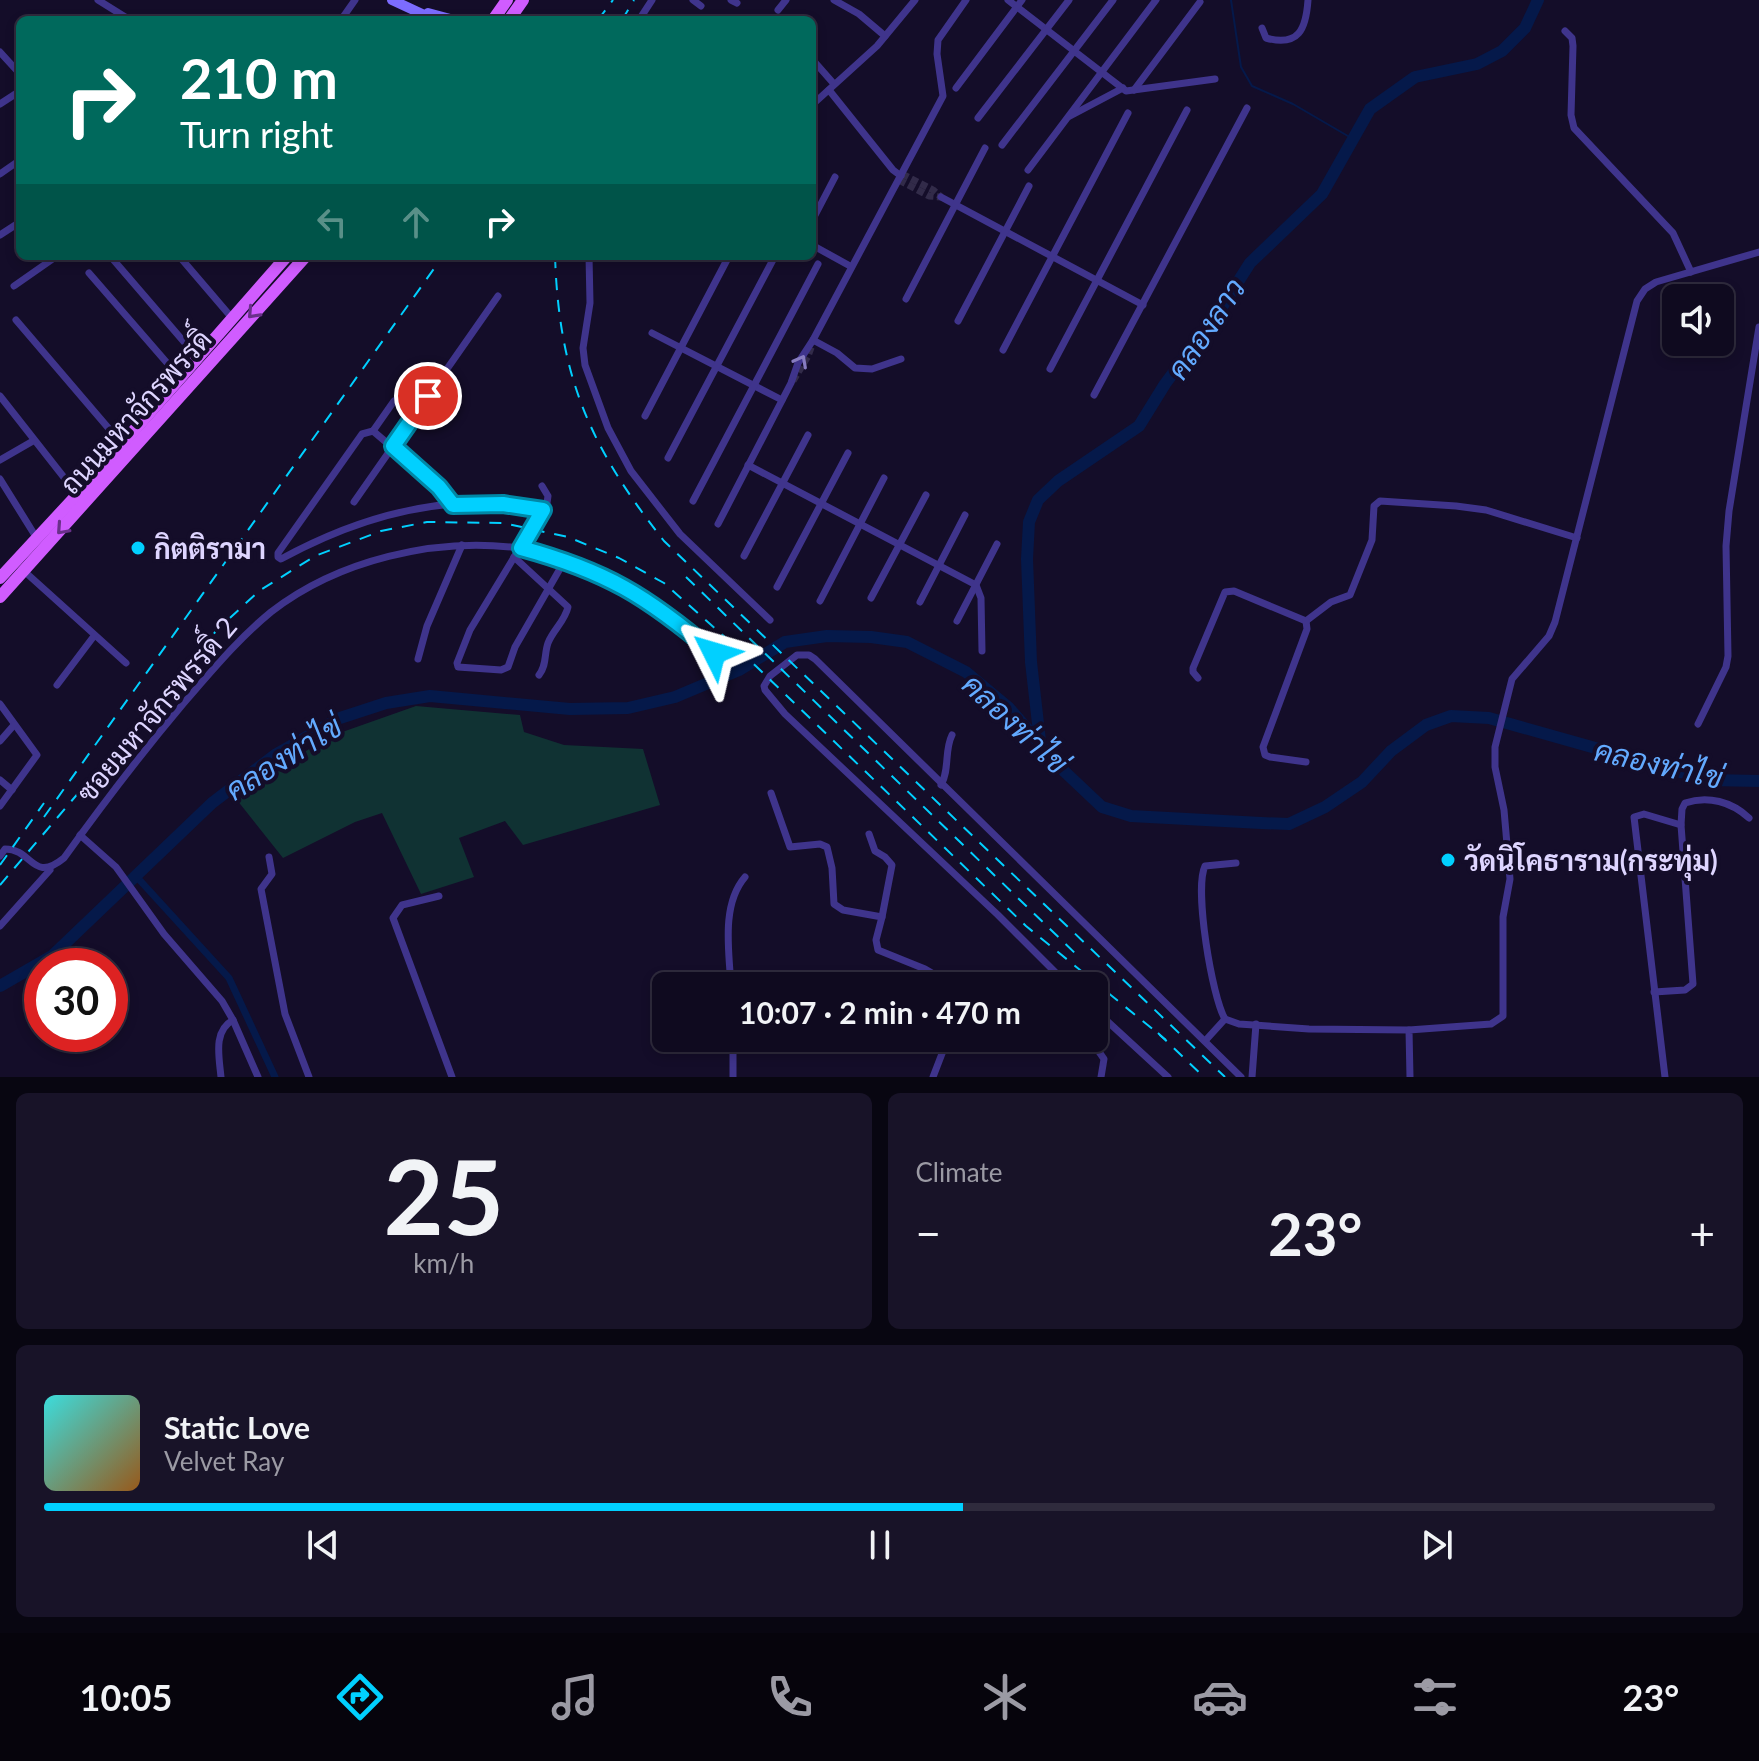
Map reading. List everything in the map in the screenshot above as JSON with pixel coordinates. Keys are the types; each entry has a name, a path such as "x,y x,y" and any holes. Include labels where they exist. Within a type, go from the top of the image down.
{"main road":[{"name":"ถนนมหาจักรพรรดิ์","path":"0,578 181,379 283,260"},
{"name":"ถนนมหาจักรพรรดิ์","path":"0,597 187,393 246,321 302,260"}],"street":[{"path":"98,0 124,16"},
{"path":"392,0 438,16"},
{"path":"693,0 701,6"},
{"path":"778,10 786,0"},
{"path":"834,0 859,14 885,36"},
{"path":"816,101 885,36 915,0"},
{"path":"718,524 791,383 798,363 943,96 938,40 966,0"},
{"path":"1008,0 1020,3 1046,29 1123,88 1133,92 1215,79"},
{"path":"978,118 1069,0"},
{"path":"1002,145 1113,0"},
{"path":"1028,170 1156,0"},
{"path":"1262,28 1266,38 1292,39 1305,26 1308,0"},
{"path":"1133,92 1200,2"},
{"path":"956,88 1020,3"},
{"path":"422,12 428,16"},
{"path":"1565,31 1572,38 1573,46 1571,115 1574,128 1673,233 1691,272"},
{"path":"0,52 16,70"},
{"path":"816,65 893,170 901,176"},
{"path":"1069,117 1123,88"},
{"path":"1094,395 1247,108"},
{"path":"1050,369 1187,110"},
{"path":"1003,350 1128,113"},
{"path":"906,299 985,148"},
{"path":"816,213 835,177"},
{"path":"958,321 1029,186"},
{"path":"941,197 1143,305"},
{"path":"816,247 850,266"},
{"path":"1236,863 1205,866 1201,883 1212,974 1219,1009 1225,1019 1232,1023 1309,1029 1409,1030 1491,1024 1503,1016 1503,917 1510,879 1495,747 1518,670 1552,630 1637,301 1645,289 1656,282 1759,252"},
{"path":"14,286 51,260"},
{"path":"114,260 197,357"},
{"path":"182,260 232,318"},
{"path":"589,260 590,303 583,348 590,382 608,428 631,471 680,534 770,620"},
{"path":"645,416 727,260"},
{"path":"668,458 773,260"},
{"path":"693,501 818,264"},
{"path":"89,273 181,379 187,393"},
{"path":"354,502 498,296"},
{"path":"16,320 122,444"},
{"path":"1698,724 1726,667 1728,656 1726,546 1729,511 1759,327"},
{"path":"652,333 782,400"},
{"path":"813,340 837,353 855,368 872,369 901,359"},
{"path":"0,396 77,494"},
{"path":"394,401 373,431 362,434 278,553 279,559 337,531 420,507 503,504 543,510"},
{"path":"373,431 439,487 453,505"},
{"path":"744,556 808,435"},
{"path":"0,460 33,441"},
{"path":"777,587 848,453"},
{"path":"748,465 976,585 981,598 982,651"},
{"path":"820,601 884,478"},
{"path":"0,479 36,537"},
{"path":"542,486 548,499 543,510 470,630 458,667 501,670 508,667 515,647 565,560"},
{"path":"871,598 926,495"},
{"path":"1306,621 1331,602 1350,595 1370,548 1374,506 1380,501 1486,510 1577,538"},
{"path":"920,602 965,515"},
{"path":"957,621 997,544"},
{"path":"418,659 427,626 462,545"},
{"name":"ซอยมหาจักรพรรดิ์ 2","path":"0,926 64,858 117,783 221,659 272,612 308,588 353,568 394,555 462,545 521,548 565,560 639,594 714,653"},
{"path":"514,557 568,607 548,642 544,668 539,675"},
{"path":"24,571 126,663"},
{"path":"1198,678 1193,668 1225,592 1234,591 1306,621"},
{"path":"1306,621 1307,629 1263,747 1265,755 1270,757 1306,762"},
{"path":"57,685 94,636"},
{"path":"1055,972 785,714 765,690 766,681 797,655 809,655 1241,1077"},
{"path":"0,704 37,755 0,806"},
{"path":"0,741 14,725"},
{"path":"941,785 946,775 952,735"},
{"path":"0,780 12,790"},
{"path":"771,793 790,847 795,849 820,844 828,850 834,904 843,910 882,917"},
{"path":"1654,992 1685,990 1693,984 1682,809 1690,801 1723,802 1749,818"},
{"path":"1665,1077 1633,822 1637,815 1644,814 1681,825"},
{"path":"869,834 875,851 892,865 876,940 878,950 930,972"},
{"path":"80,835 116,867 146,911 210,985 233,1020 258,1077"},
{"path":"0,856 5,849 12,849 42,868 52,868"},
{"path":"269,857 272,874 261,889 285,1014 309,1077"},
{"path":"731,972 730,905 736,888 745,877"},
{"path":"439,896 402,905 393,918 452,1077"},
{"path":"1205,1041 1225,1019"},
{"path":"221,1077 220,1032 224,1024 233,1020"},
{"path":"1108,1022 1168,1077"},
{"path":"1252,1077 1256,1024"},
{"path":"1409,1030 1410,1077"},
{"path":"733,1052 733,1077"},
{"path":"933,1077 943,1052"},
{"path":"1099,1052 1104,1059 1101,1077"}],"green space":[{"path":"416,706 520,715 524,732 564,745 643,749 660,805 523,845 505,821 459,838 474,877 421,894 382,813 355,822 283,858 237,800 286,763 331,736"}],"waterway":[{"path":"1231,0 1241,67 1252,86 1293,104 1353,139"},
{"name":"คลองลาว","path":"1040,741 1031,662 1027,559 1029,522 1038,500 1058,481 1139,426 1250,263 1322,194 1370,109 1415,77 1477,64 1502,51 1525,28 1538,0"},
{"name":"คลองท่าไข่","path":"0,986 52,956 212,803 275,755 340,718 386,703 430,696 570,709 628,708 675,697 739,670 785,642 827,636 907,642 966,672 1008,707 1065,772 1102,807 1131,816 1289,824 1325,807 1362,782 1391,751 1426,725 1451,716 1489,718 1709,780 1759,781"},
{"path":"135,875 229,978 275,1077"}],"tunnel":[{"path":"902,174 941,197"},
{"path":"899,180 929,196 941,197"},
{"path":"793,381 813,342"}],"railway":[{"path":"601,16 613,0"},
{"path":"624,16 634,0"},
{"path":"44,817 440,260"},
{"path":"555,260 563,338 583,409 616,474 664,541 1225,1077"},
{"path":"0,885 217,630 259,591 315,556 381,531 427,522 503,523 568,537 619,558 664,583 736,647 1026,926 1166,1040"},
{"path":"686,577 1080,958"},
{"path":"0,865 44,803"},
{"path":"1158,1033 1204,1077"}],"place":[{"name":"กิตติรามา","path":"138,548"},
{"name":"วัดนิโคธาราม(กระทุ่ม)","path":"1448,860"}],"route":[{"path":"428,396 393,446 439,487 453,505 487,503 543,510 521,548 565,560 618,582 665,612 714,653"}]}
